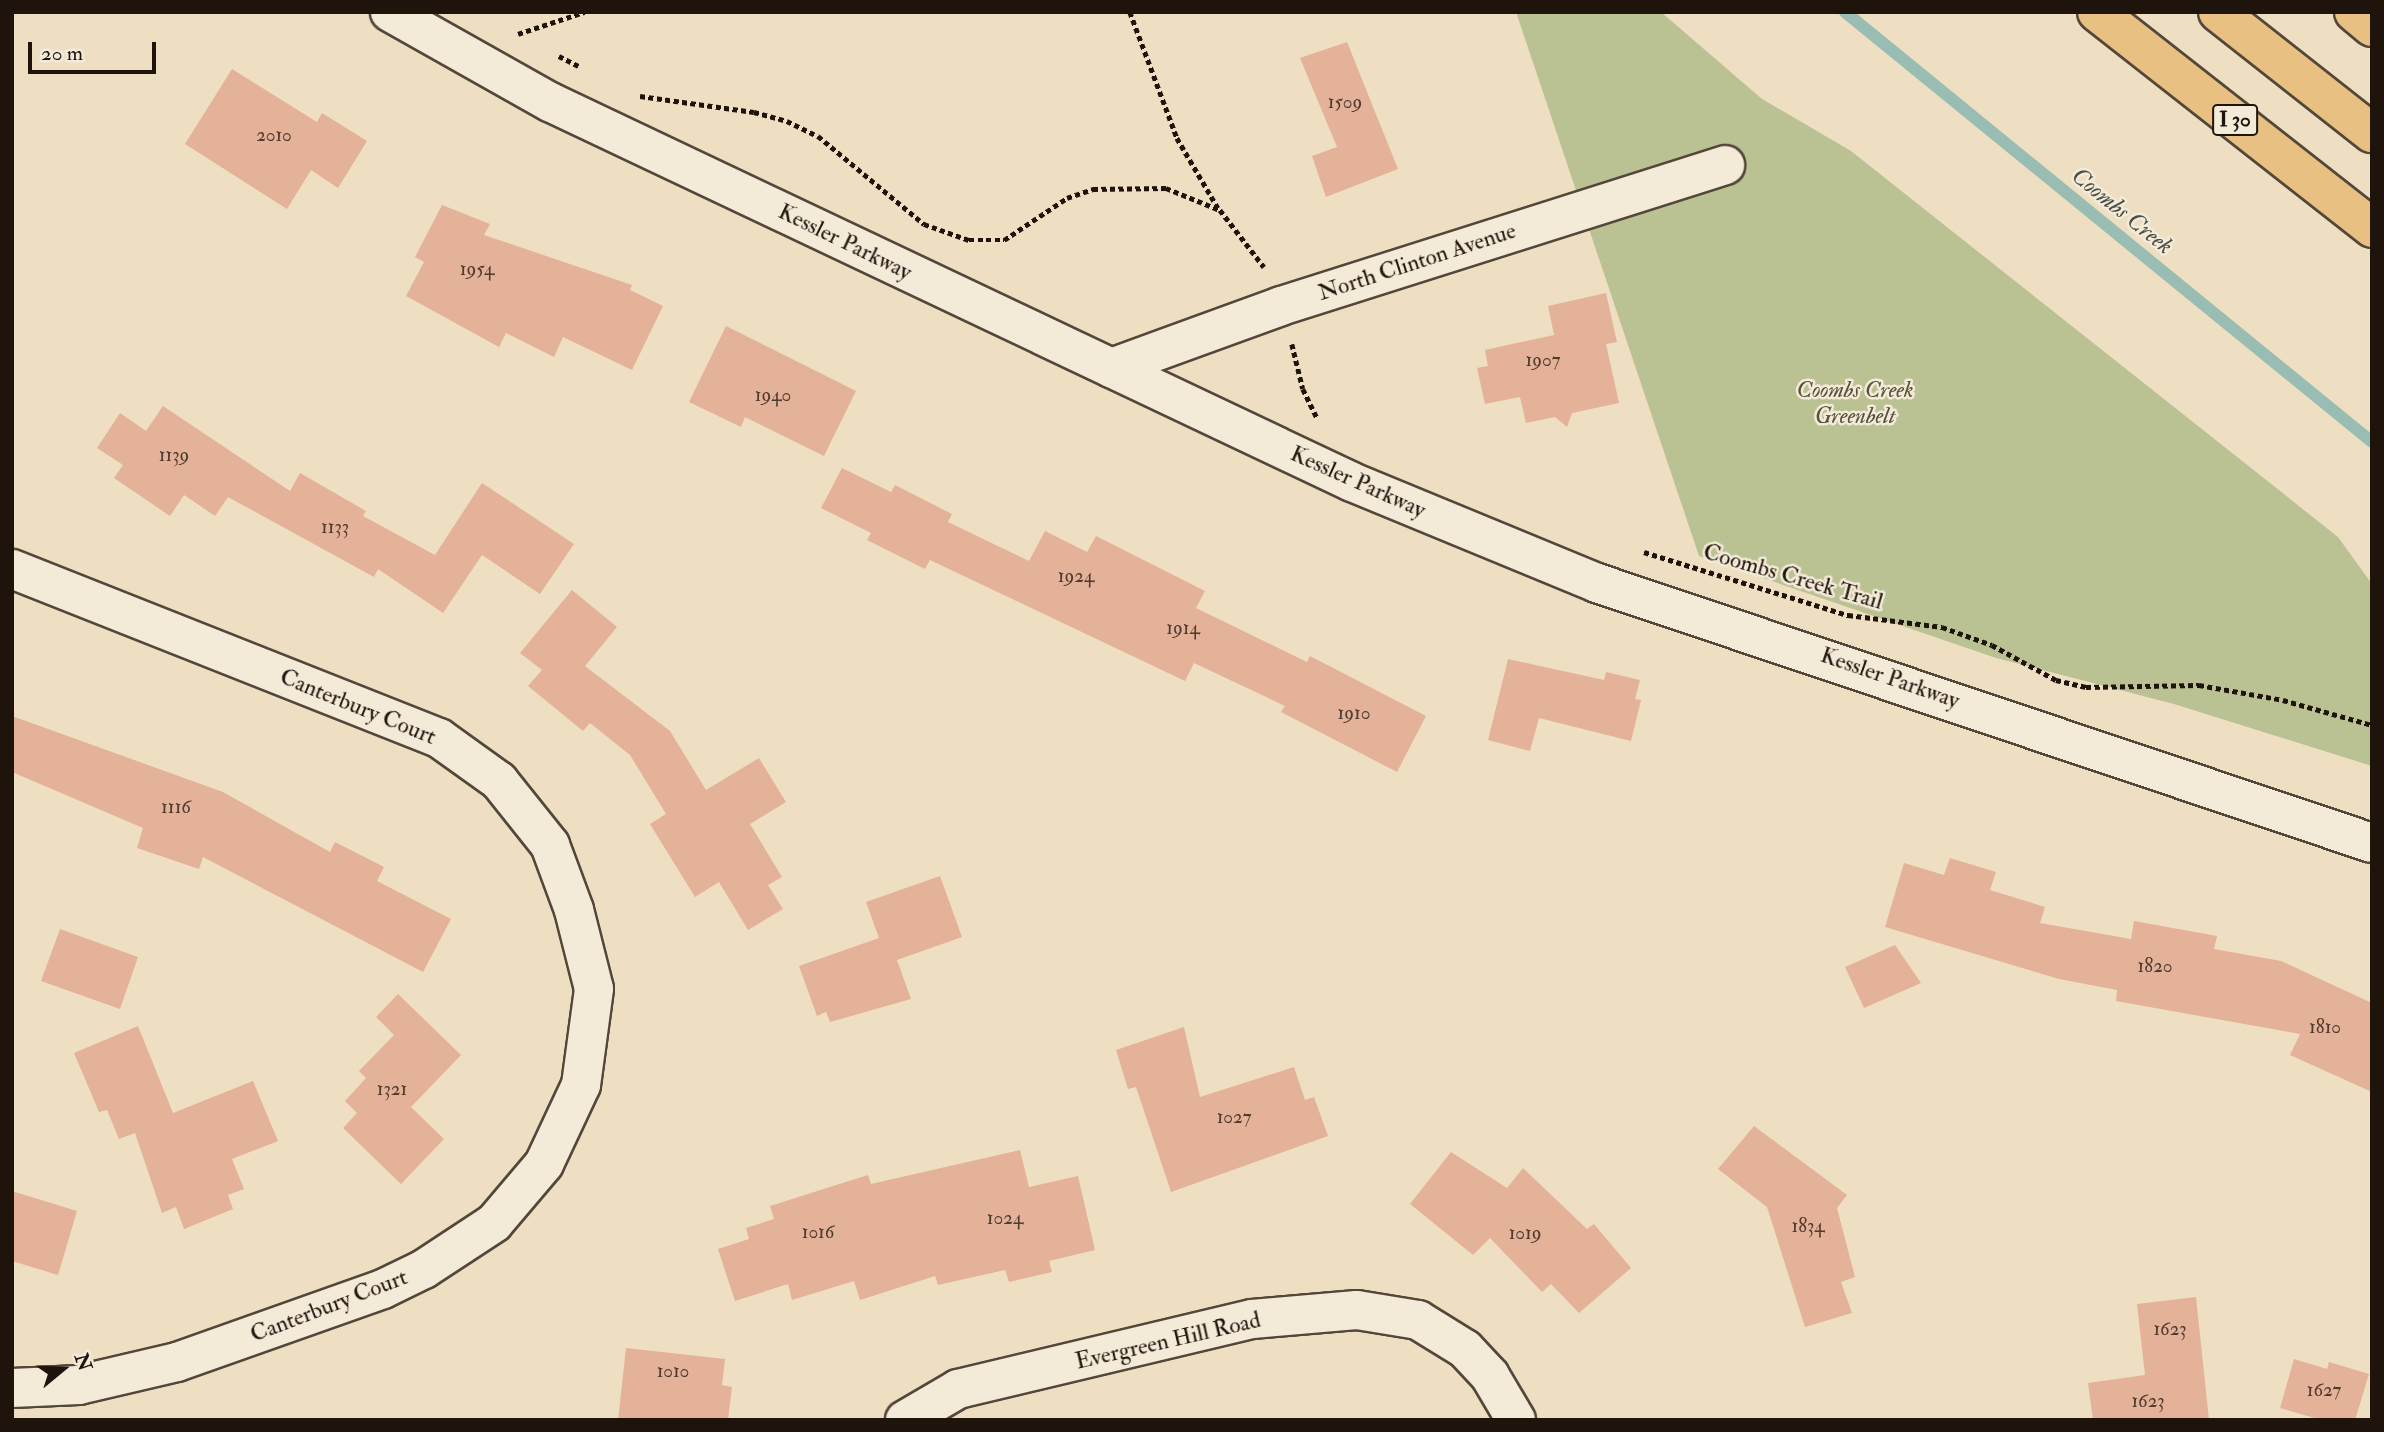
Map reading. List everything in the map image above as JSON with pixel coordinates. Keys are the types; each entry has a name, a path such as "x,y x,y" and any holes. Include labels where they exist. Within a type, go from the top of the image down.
{"highway":[{"name":"I 30","path":"2097,12 2372,228"},
{"path":"2218,12 2372,134"},
{"path":"2354,12 2372,27"}],"street":[{"name":"Kessler Parkway","path":"390,12 551,102 1352,482 1597,583 1821,654 2372,843"},
{"name":"North Clinton Avenue","path":"1111,369 1281,306 1726,164"},
{"name":"Canterbury Court","path":"12,569 449,745 499,781 550,845 574,910 594,989 581,1085 544,1164 494,1223 424,1269 383,1289 177,1362 79,1385 12,1388"},
{"name":"Evergreen Hill Road","path":"907,1417 958,1389 1252,1319 1357,1310 1418,1320 1465,1349 1490,1376 1516,1420"}],"path":[{"path":"518,34 584,12"},
{"path":"1130,12 1177,138 1220,210 1267,272"},
{"path":"507,29 529,40"},
{"path":"552,52 587,70"},
{"path":"633,94 754,112 787,121 834,148 925,224 968,240 1004,240 1067,198 1093,189 1166,188 1220,210"},
{"path":"1290,336 1303,389 1320,422"},
{"name":"Coombs Creek Trail","path":"1633,548 1848,615 1942,627 1992,645 2026,666 2086,687 2199,685 2283,700 2372,724"}],"green space":[{"name":"Coombs Creek Greenbelt","path":"1516,12 1661,12 1762,99 1851,151 2338,537 2372,584 2372,766 2174,704 1996,658 1699,556"}],"building":[{"path":"1347,42 1398,169 1326,197 1312,156 1337,147 1300,58"},
{"path":"232,69 317,122 322,113 367,141 338,188 311,170 287,209 185,144"},
{"path":"442,205 490,224 484,235 632,285 630,290 663,306 632,370 563,337 554,357 506,333 499,347 406,296 424,262 415,257"},
{"path":"1606,293 1617,342 1606,344 1619,403 1572,413 1567,427 1555,417 1526,423 1520,397 1485,404 1477,368 1488,366 1485,350 1554,335 1548,306"},
{"path":"726,326 856,391 824,456 745,417 741,427 689,402"},
{"path":"163,406 290,491 300,473 366,511 363,516 435,555 482,483 574,544 540,594 482,555 443,613 378,569 374,577 228,497 215,516 184,495 170,516 114,478 123,465 97,448 120,413 146,431"},
{"path":"842,468 891,492 895,485 952,514 948,522 1029,561 1045,531 1087,552 1096,536 1205,591 1196,608 1307,662 1310,656 1426,716 1397,772 1281,712 1285,706 1194,663 1185,681 930,560 925,569 867,540 871,533 821,508"},
{"path":"572,590 617,627 585,666 670,731 706,790 759,758 786,802 750,824 782,877 768,885 783,909 748,930 719,882 695,897 650,824 666,814 630,755 590,723 583,731 528,686 542,670 520,653"},
{"path":"1508,659 1604,680 1606,672 1640,680 1635,699 1641,700 1631,741 1539,718 1530,751 1488,740"},
{"path":"12,716 223,792 330,852 335,842 384,867 377,881 451,919 423,972 203,857 199,869 137,848 143,828 12,772"},
{"path":"1950,858 1996,872 1990,890 2045,907 2040,923 2131,939 2134,921 2217,936 2214,949 2281,961 2372,1003 2372,1092 2290,1055 2300,1034 2116,1001 2117,990 2059,979 1885,927 1904,863 1944,875"},
{"path":"940,876 962,937 897,960 911,999 830,1022 826,1012 817,1016 799,966 879,938 866,902"},
{"path":"60,929 138,957 120,1009 41,981"},
{"path":"1895,945 1921,983 1864,1008 1845,967"},
{"path":"398,994 461,1055 411,1107 444,1139 401,1184 343,1128 357,1113 345,1101 366,1078 359,1071 394,1035 376,1017"},
{"path":"138,1026 173,1113 253,1081 278,1141 232,1159 244,1189 228,1195 233,1209 184,1229 176,1207 162,1213 135,1133 119,1139 107,1110 99,1112 74,1053"},
{"path":"1184,1027 1200,1097 1294,1067 1305,1100 1314,1097 1328,1136 1171,1192 1136,1087 1128,1089 1116,1050"},
{"path":"1754,1126 1847,1195 1837,1208 1855,1277 1841,1282 1852,1313 1805,1327 1767,1207 1718,1169"},
{"path":"1020,1150 1029,1187 1078,1176 1095,1250 1049,1261 1052,1272 1009,1282 1005,1270 938,1285 935,1276 860,1300 854,1281 792,1300 788,1284 735,1301 718,1249 749,1239 746,1228 774,1219 770,1206 868,1175 871,1184"},
{"path":"1451,1152 1507,1188 1523,1168 1587,1229 1594,1224 1631,1268 1579,1313 1551,1284 1542,1292 1490,1238 1473,1255 1410,1204"},
{"path":"12,1191 77,1211 58,1275 12,1261"},
{"path":"2196,1297 2209,1420 2093,1420 2088,1383 2145,1375 2137,1304"},
{"path":"626,1348 725,1359 722,1385 732,1387 728,1420 618,1420"},
{"path":"2294,1359 2327,1369 2329,1362 2369,1374 2355,1420 2321,1420 2280,1408"}],"waterway":[{"name":"Coombs Creek","path":"1845,12 2372,442"}]}
